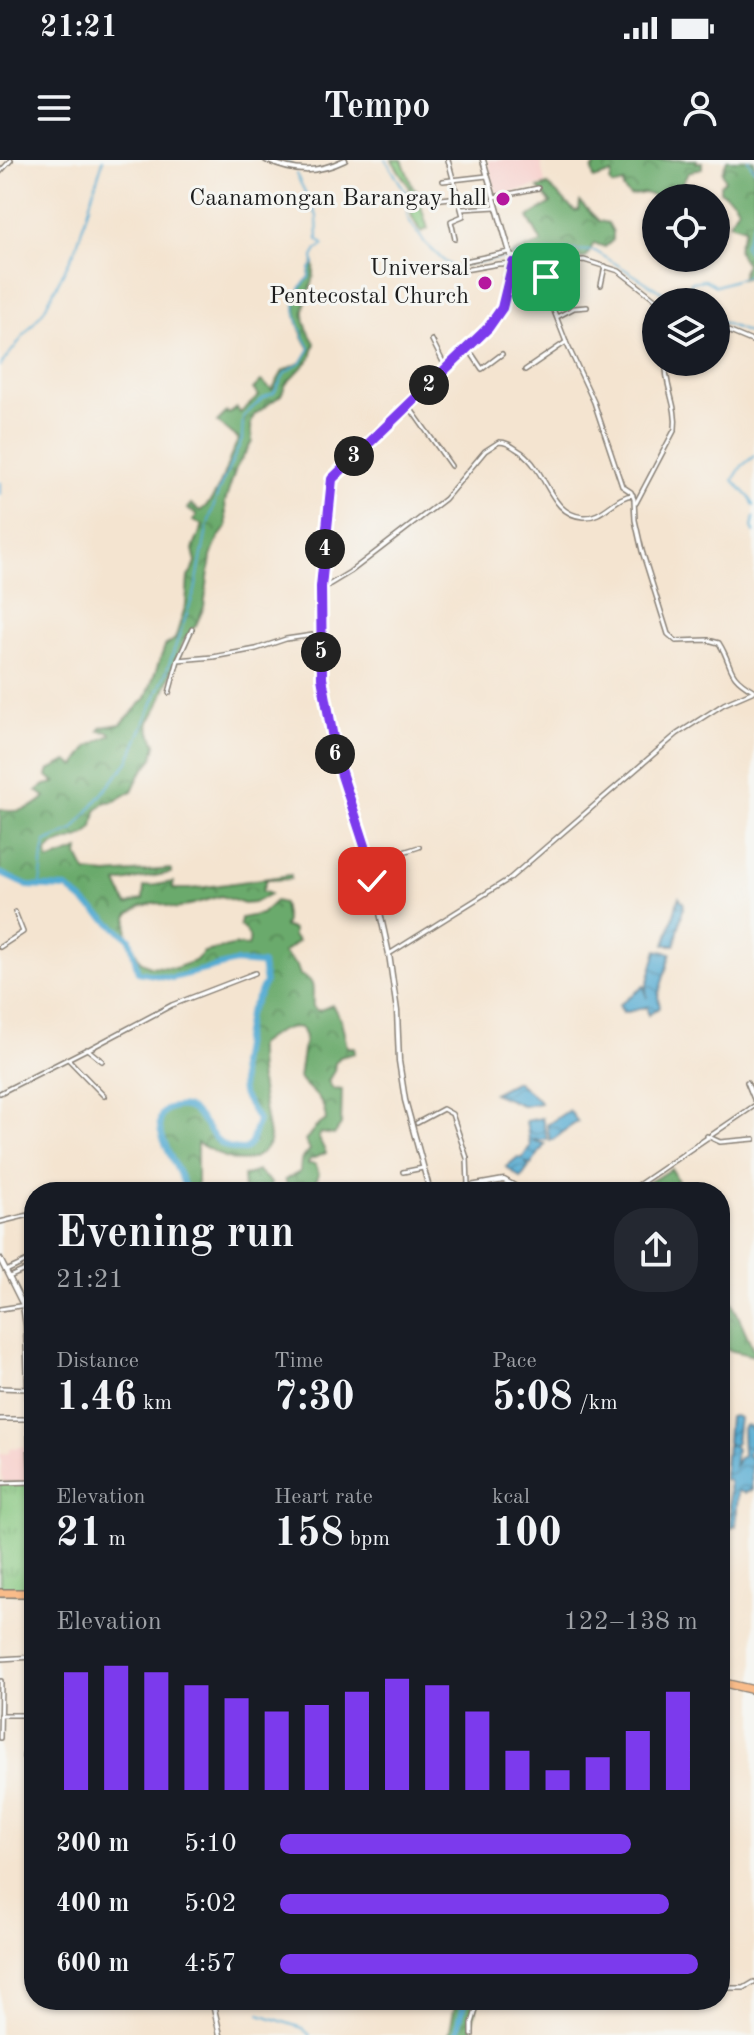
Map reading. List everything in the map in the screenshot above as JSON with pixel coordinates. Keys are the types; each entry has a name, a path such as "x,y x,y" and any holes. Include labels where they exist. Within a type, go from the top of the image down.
{"highway":[{"path":"0,1593 24,1593"},
{"path":"730,1684 754,1690"}],"street":[{"path":"0,172 11,160"},
{"path":"266,160 286,169 305,171 322,169 345,160"},
{"path":"448,160 463,217 451,221 455,239"},
{"path":"428,1182 405,1100 389,954 369,863 328,722 322,678 321,589 332,479 468,348 500,312 513,263 483,160"},
{"path":"443,181 487,176"},
{"path":"494,197 538,188"},
{"path":"433,200 459,197"},
{"path":"462,209 496,207"},
{"path":"465,261 509,252"},
{"path":"442,267 453,272 513,263 579,259 619,271 642,289"},
{"path":"550,261 546,287 566,342 594,402 622,486 633,495 642,551 668,634 676,641 708,640 719,643 730,673 754,691"},
{"path":"601,285 605,266"},
{"path":"556,318 574,308 587,307"},
{"path":"730,332 754,342"},
{"path":"432,340 446,368"},
{"path":"525,370 566,342"},
{"path":"468,348 482,369 502,354"},
{"path":"635,504 675,429 668,376"},
{"path":"408,405 451,466"},
{"path":"321,589 350,572 445,499 485,451 499,442 508,444 534,462 554,499 570,514 593,516 623,497 633,495"},
{"path":"169,693 178,660 192,629"},
{"path":"178,660 213,657 320,634"},
{"path":"389,954 495,889 677,734 724,704 754,691"},
{"path":"369,863 419,847"},
{"path":"0,947 23,932 15,912"},
{"path":"0,1093 172,1005 255,973"},
{"path":"89,1049 102,1061"},
{"path":"67,1058 104,1096"},
{"path":"747,1082 754,1099"},
{"path":"642,1182 754,1106"},
{"path":"417,1123 443,1109 452,1114 467,1158 468,1182"},
{"path":"707,1136 720,1142 754,1139"},
{"path":"403,1172 423,1168"},
{"path":"0,1222 24,1216"},
{"path":"0,1259 24,1310"},
{"path":"6,1271 24,1263"},
{"path":"9,1277 24,1270"},
{"path":"0,1309 23,1305"},
{"path":"0,1388 24,1391"},
{"path":"0,1419 24,1419"},
{"path":"0,1483 24,1482"},
{"path":"0,1659 24,1658"},
{"path":"0,1738 1,1681"},
{"path":"1,1715 24,1715"},
{"path":"730,1988 744,1988 754,1982"},
{"path":"214,2010 220,2035"},
{"path":"472,2035 476,2010"}],"shaded area":[{"path":"488,160 540,160 545,184 496,196"},
{"path":"24,1447 24,1482 3,1483 0,1454 9,1453 10,1448"}],"green space":[{"path":"392,160 402,160 416,190 428,229 421,232 412,217 410,188"},
{"path":"599,160 702,162 702,168 688,173 682,184 642,184 642,193 630,196 623,189 624,183 613,186 610,183 612,173 594,179 592,170"},
{"path":"727,160 754,160 754,276 741,279 746,263 739,254 739,246 745,228 730,223 738,208 730,198 730,184 721,184 725,180 722,172"},
{"path":"548,185 575,211 579,210 580,202 599,221 608,223 613,240 605,247 594,243 586,258 513,263 510,255 542,243 528,217 551,203 538,188"},
{"path":"314,263 312,285 304,309 304,319 315,343 311,358 286,384 281,395 254,415 252,442 236,468 225,502 227,527 218,538 211,557 204,607 196,625 184,640 159,705 149,722 156,744 153,758 132,791 115,801 106,802 96,811 93,827 86,835 52,846 47,852 48,861 79,850 78,856 86,872 107,874 171,869 171,873 117,883 127,905 143,899 144,887 173,882 173,889 191,889 291,875 291,879 266,880 262,891 270,894 254,903 244,904 221,896 176,909 158,903 142,906 128,915 127,937 67,888 28,886 0,873 0,809 18,811 40,801 45,797 37,791 55,783 47,776 49,770 67,761 75,766 89,746 111,735 110,732 99,731 102,727 121,724 146,698 165,646 175,639 186,604 188,577 196,563 193,549 203,525 193,521 197,515 187,509 191,504 200,511 213,497 239,439 217,422 227,412 229,414 237,408 240,413 259,396 253,389 261,381 272,390 283,371 302,362 310,349 298,322 296,303"},
{"path":"275,901 283,903 284,926 293,930 293,936 298,941 283,953 297,966 300,975 312,984 313,1007 318,1011 332,1005 341,1020 347,1047 354,1047 355,1053 340,1057 335,1063 328,1081 333,1089 342,1090 341,1125 334,1135 321,1133 318,1137 326,1153 309,1160 308,1164 315,1164 319,1174 316,1182 286,1182 300,1172 301,1160 310,1150 305,1141 326,1120 320,1100 299,1078 305,1037 301,1028 278,1032 258,1045 260,1081 270,1142 262,1152 244,1161 226,1157 197,1143 197,1182 183,1182 161,1131 160,1120 164,1112 175,1107 186,1107 201,1118 221,1143 245,1150 251,1143 258,1120 242,1093 240,1065 248,1015 265,983 262,965 235,962 172,978 138,972 130,939 140,961 150,966 175,968 195,961 204,952 237,945 248,946 249,937 240,926 241,918 261,914"},
{"path":"672,1169 678,1182 649,1182"},
{"path":"258,1171 270,1182 243,1182 243,1176"},
{"path":"730,1297 754,1351 754,1356 730,1350"},
{"path":"0,1483 24,1483 24,1593 0,1592"},
{"path":"454,2010 476,2010 472,2035 449,2035"}],"water":[{"path":"679,897 684,904 675,945 665,945"},
{"path":"657,950 671,953 658,996 660,1007 648,1015 647,1007 623,1013 619,1005 644,986 647,998 646,988"},
{"path":"516,1081 540,1103 524,1106 493,1093"},
{"path":"569,1110 578,1122 550,1141 547,1125"},
{"path":"542,1118 547,1140 532,1140 545,1144 531,1165 525,1162 529,1167 521,1178 506,1167 518,1157 522,1159 530,1146 526,1121"},
{"path":"730,1417 739,1418 736,1443 733,1445 736,1449 734,1468 743,1455 742,1428 746,1425 752,1427 754,1435 748,1456 751,1457 752,1490 745,1493 738,1491 736,1526 731,1528 730,1504"}],"waterway":[{"path":"0,366 44,310 76,248 103,160"},
{"path":"286,160 293,167"},
{"path":"386,160 405,191 408,219 425,243 445,262 454,267 507,257"},
{"path":"748,160 754,170"},
{"path":"39,887 46,842 73,830 128,762 167,670 195,591 208,524 219,490 242,440 243,417 263,398 274,393 285,373 302,362 310,348 298,322 295,304 297,295 309,278 313,257 324,245 318,240 317,216 296,174"},
{"path":"754,220 744,247 754,260"},
{"path":"514,256 567,250 595,251 655,288"},
{"path":"690,288 691,282 705,280 716,286 748,276 754,269"},
{"path":"730,326 754,335"},
{"path":"754,456 742,466 733,480 754,506"},
{"path":"0,482 0,494"},
{"path":"754,517 754,532"},
{"path":"0,873 28,886 67,888 130,939 138,972 172,978 235,962 262,964 265,983 248,1015 240,1065 242,1093 258,1120 251,1143 245,1150 221,1143 201,1118 186,1107 175,1107 164,1112 160,1120 161,1131 183,1182"},
{"path":"456,2035 462,2010"},
{"path":"260,2014 302,2028 310,2035"}],"place":[{"name":"Caanamongan Barangay hall","path":"503,199"},
{"name":"Universal Pentecostal Church","path":"485,283"}],"route":[{"path":"372,881 366,849 337,760 322,678 321,587 332,479 488,328 502,308 513,263 550,261 546,277"}]}
